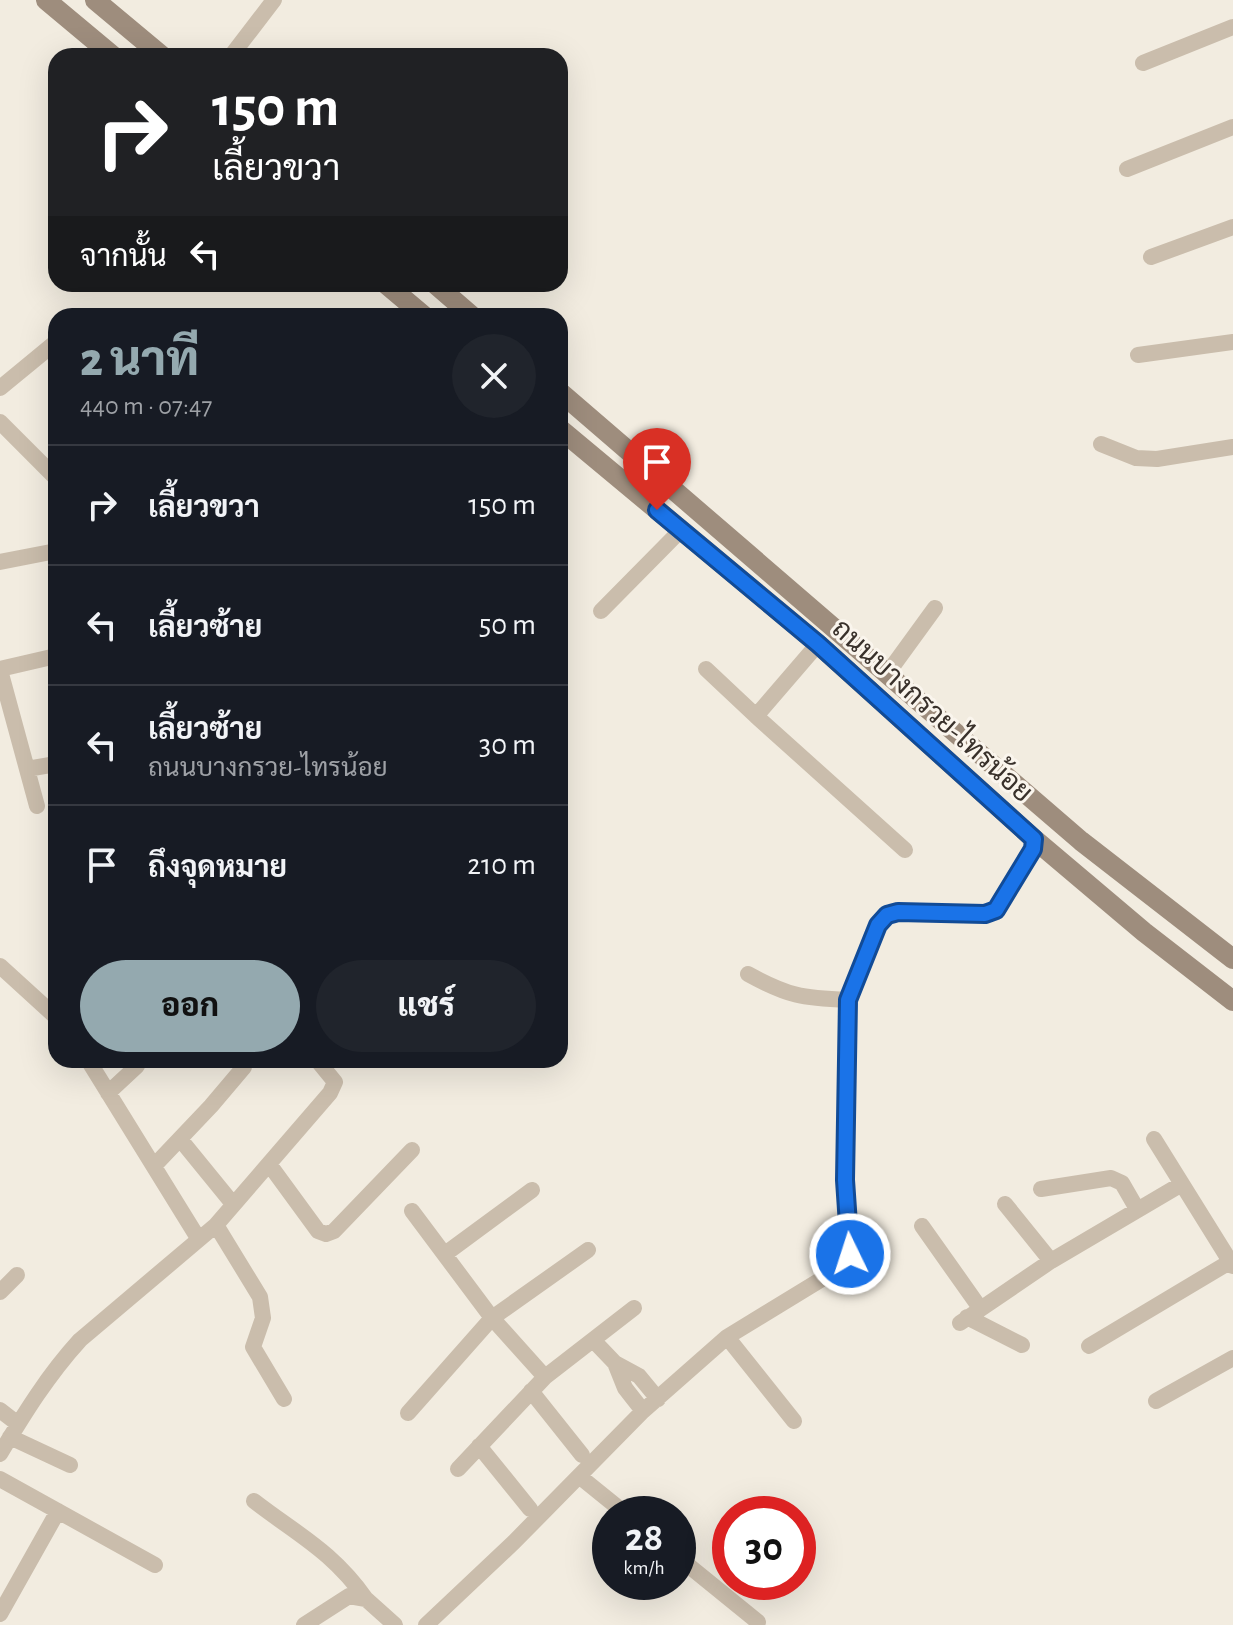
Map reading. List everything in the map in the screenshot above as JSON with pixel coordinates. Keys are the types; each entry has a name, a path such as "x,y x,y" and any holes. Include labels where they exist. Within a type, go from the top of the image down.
{"main road":[{"path":"46,0 104,48"},
{"path":"73,22 93,0 152,48"},
{"path":"396,292 414,308"},
{"path":"444,292 463,308"},
{"name":"ถนนบางกรวย-ไทรน้อย","path":"568,399 1081,841 1233,959"},
{"name":"ถนนบางกรวย-ไทรน้อย","path":"568,436 818,644 1034,839 1144,932 1233,1001"}],"street":[{"path":"237,48 274,0"},
{"path":"1143,63 1233,27"},
{"path":"1127,169 1233,127"},
{"path":"1151,257 1233,227"},
{"path":"1138,355 1233,342"},
{"path":"0,388 48,349"},
{"path":"0,422 48,470"},
{"path":"1101,444 1136,458 1157,459 1233,447"},
{"path":"601,611 681,530"},
{"path":"0,562 48,553"},
{"path":"887,674 935,608"},
{"path":"756,716 818,644"},
{"path":"37,806 0,669 48,658"},
{"path":"706,669 905,850"},
{"path":"27,769 48,765"},
{"path":"426,1625 514,1542 643,1411 727,1337 845,1265 850,1254 845,1180 848,1000 878,925 887,915 898,912 985,914 996,910 1033,849 1034,839"},
{"path":"0,966 48,1010"},
{"path":"748,974 777,990 803,998 848,1000"},
{"path":"93,1068 198,1238"},
{"path":"108,1093 135,1068"},
{"path":"154,1166 243,1068"},
{"path":"0,1454 51,1373 80,1340 216,1225 330,1093 335,1082 324,1068"},
{"path":"180,1139 233,1204"},
{"path":"1089,1346 1232,1262 1180,1185 1154,1139"},
{"path":"269,1164 318,1231 326,1234 334,1231 412,1150"},
{"path":"1041,1189 1111,1178 1122,1183 1137,1209"},
{"path":"969,1316 1051,1261 1180,1185"},
{"path":"445,1254 532,1190"},
{"path":"1005,1204 1051,1261"},
{"path":"412,1211 492,1318 545,1377"},
{"path":"216,1225 260,1297 263,1318 253,1347 284,1399"},
{"path":"922,1226 969,1316 1022,1345"},
{"path":"408,1413 492,1318 588,1250"},
{"path":"0,1292 17,1275"},
{"path":"458,1469 545,1377 634,1308"},
{"path":"727,1337 794,1421"},
{"path":"593,1340 615,1363 639,1376 658,1399"},
{"path":"1156,1401 1233,1358"},
{"path":"615,1363 625,1388 643,1411"},
{"path":"531,1391 582,1455"},
{"path":"0,1410 14,1430 70,1465"},
{"path":"479,1446 530,1509"},
{"path":"579,1476 604,1496"},
{"path":"0,1479 155,1565"},
{"path":"254,1501 327,1553 366,1599 395,1625"},
{"path":"0,1614 58,1511"},
{"path":"696,1572 758,1622"},
{"path":"304,1625 349,1596 366,1599"}],"route":[{"path":"657,510 818,644 1034,839 1033,849 996,910 985,914 898,912 887,915 878,925 861,962 848,1000 845,1180 850,1254"}]}
